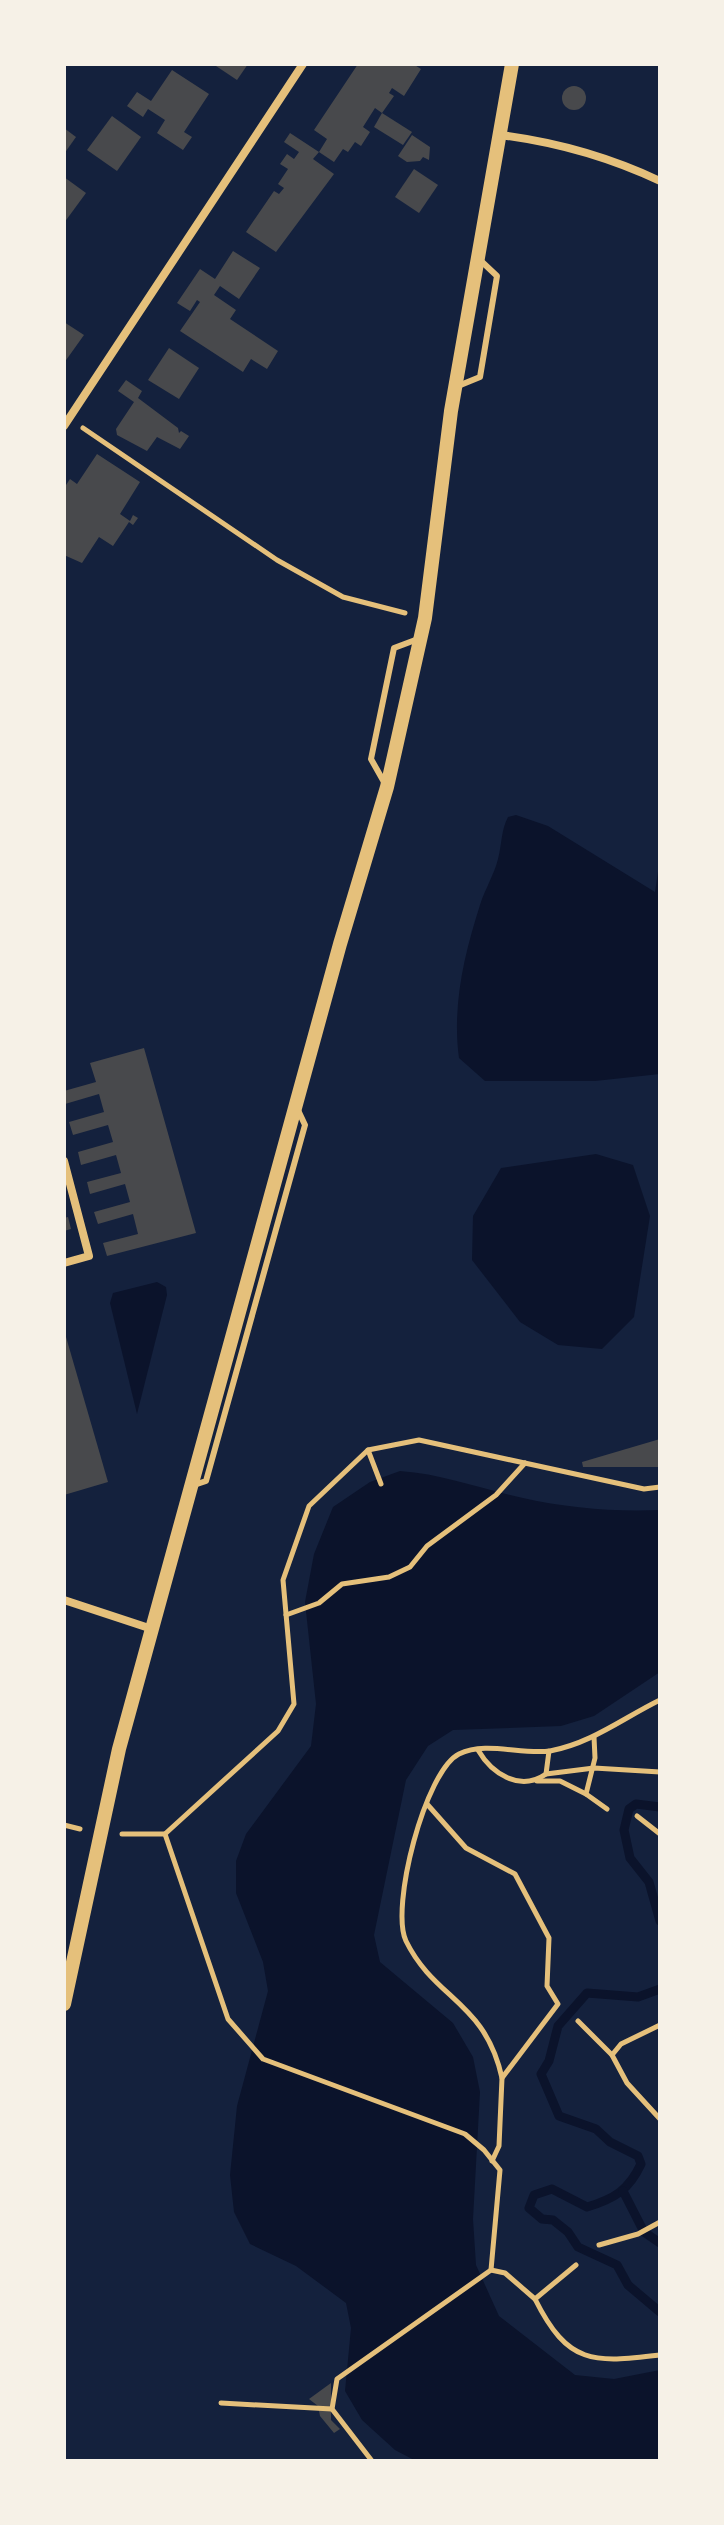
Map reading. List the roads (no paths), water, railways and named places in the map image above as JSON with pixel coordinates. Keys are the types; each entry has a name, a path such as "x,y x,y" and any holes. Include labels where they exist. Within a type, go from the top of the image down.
{"street":[{"path":"66,422 303,64"},
{"path":"64,2004 119,1749 296,1104 387,787 425,618 455,387 512,64"},
{"path":"500,135 545,141 584,152 660,181"},
{"path":"64,1161 89,1256 64,1263"},
{"path":"64,1600 152,1629"}],"lane":[{"path":"455,387 480,377 497,276 476,256"},
{"path":"387,787 371,759 394,648 421,638"}],"water":[{"path":"516,815 548,826 655,892 660,858 660,1074 595,1081 485,1081 459,1058 457,1019 464,962 480,905 496,865 506,822 508,817"},
{"path":"596,1154 633,1165 650,1216 634,1317 602,1349 558,1345 520,1322 472,1260 473,1216 501,1168"},
{"path":"157,1282 166,1287 167,1295 137,1414 110,1303 113,1293"},
{"path":"400,1471 431,1475 556,1504 608,1510 660,1510 660,1672 594,1716 561,1726 453,1730 428,1746 406,1780 374,1935 380,1962 453,2023 473,2057 480,2092 473,2219 476,2265 499,2316 575,2375 614,2379 660,2370 660,2461 416,2461 395,2450 362,2420 345,2391 351,2328 346,2303 296,2266 250,2244 234,2212 230,2175 237,2106 268,1991 263,1962 236,1893 236,1861 246,1834 311,1746 316,1704 305,1602 314,1554 333,1507 370,1482"}],"waterway":[{"path":"660,1807 636,1804 629,1809 624,1830 630,1858 649,1882 660,1921"},
{"path":"660,1989 638,1997 587,1993 558,2026 549,2061 541,2074 559,2116 596,2129 610,2142 638,2156 641,2164 636,2173 620,2192 597,2204 587,2207 552,2189 534,2195 529,2208 542,2219 553,2220 568,2232 578,2247 617,2265 628,2285 660,2312"},
{"path":"623,2191 644,2232 660,2243"}]}
